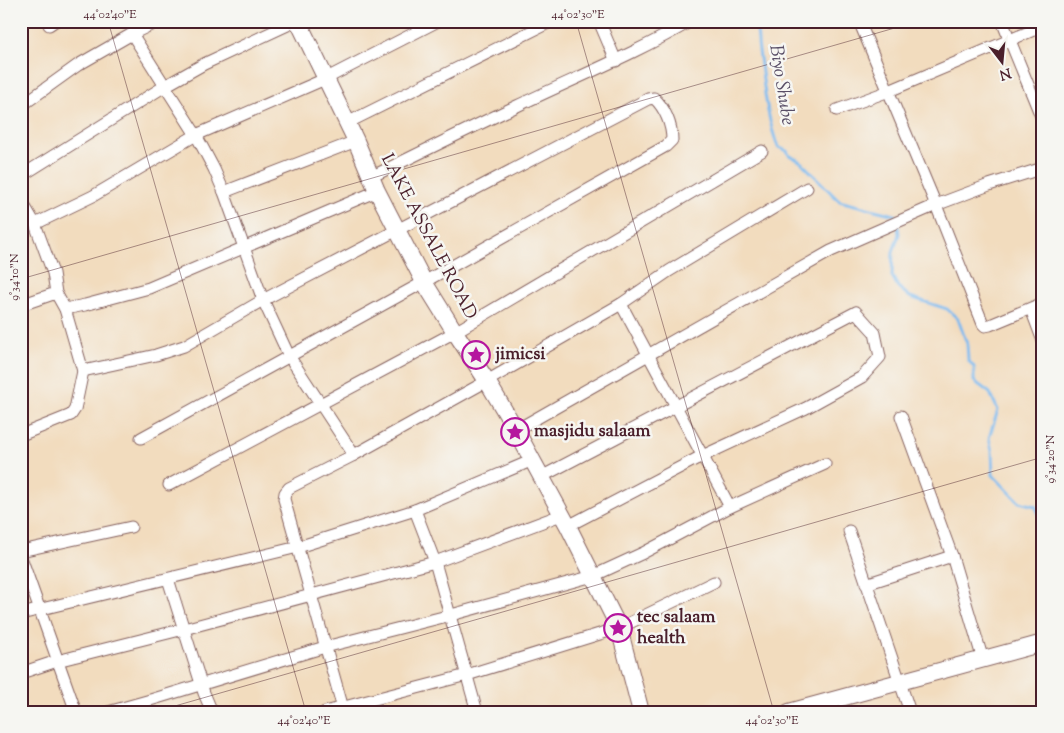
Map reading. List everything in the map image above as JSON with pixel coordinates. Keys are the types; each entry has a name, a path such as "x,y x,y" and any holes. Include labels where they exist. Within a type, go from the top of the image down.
{"street":[{"path":"21,106 78,65 159,21"},
{"path":"21,176 165,86 204,64 297,21"},
{"name":"LAKE ASSALE ROAD","path":"297,21 356,140 374,184 424,282 454,332 488,381 516,430 619,628 642,712"},
{"path":"35,224 93,196 196,135 325,79 438,21"},
{"path":"347,123 552,21"},
{"path":"599,21 616,61"},
{"path":"66,308 150,288 244,247 374,184 518,105 616,61 691,21"},
{"path":"859,21 936,205 983,324 985,326 990,325 1043,303"},
{"path":"1002,21 1043,121"},
{"path":"837,110 889,91 1043,26"},
{"path":"132,34 196,135 224,192 263,300 289,356 354,455"},
{"path":"83,371 156,355 184,346 263,300 648,99 654,98 660,104 672,130 672,140 666,146 141,438"},
{"path":"224,192 356,140"},
{"path":"169,485 454,332 762,151"},
{"path":"516,430 831,252 936,205 989,185 1043,168"},
{"path":"344,709 284,499 285,493 289,488 354,455 488,381 620,304 669,271 807,188"},
{"path":"21,436 71,415 75,409 83,371 66,308 56,293 52,273 35,224 23,208"},
{"path":"21,305 56,293"},
{"path":"620,304 730,507"},
{"path":"1031,309 1043,341"},
{"path":"21,673 57,661 435,562 564,521 806,408 862,377 880,357 875,333 856,312 541,477"},
{"path":"901,416 952,556 983,660"},
{"path":"21,614 298,547 416,510 532,460"},
{"path":"108,712 325,647 592,576 643,553 730,507 825,464"},
{"path":"416,510 435,562 477,712"},
{"path":"21,551 131,527"},
{"path":"849,531 910,712"},
{"path":"866,584 952,556"},
{"path":"21,557 76,712"},
{"path":"168,579 212,712"},
{"path":"325,712 344,709 467,675 619,628 714,582"},
{"path":"789,712 1043,643"}],"waterway":[{"name":"Biyo Shube","path":"754,21 768,112 778,147 787,151 789,155 801,162 839,201 895,215 896,219"},
{"name":"Biyo Shube","path":"898,226 899,234 893,252 892,276 898,287 910,297 947,309 958,319 967,344 968,360 974,367 974,381 990,393 998,410 989,438 992,451 993,475 1019,502 1035,506 1039,513 1043,533 1036,561 1043,568"}],"place":[{"name":"jimicsi","path":"476,355"},
{"name":"masjidu salaam","path":"515,432"},
{"name":"tec salaam health","path":"618,628"}]}
